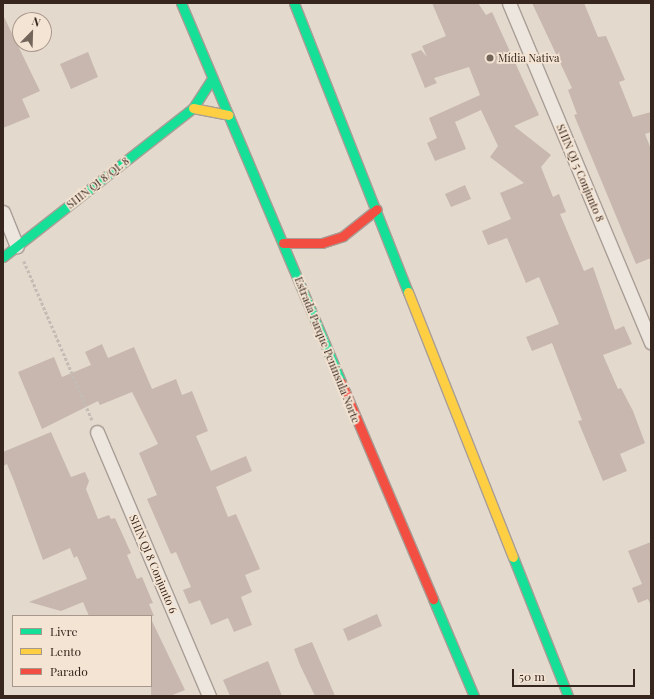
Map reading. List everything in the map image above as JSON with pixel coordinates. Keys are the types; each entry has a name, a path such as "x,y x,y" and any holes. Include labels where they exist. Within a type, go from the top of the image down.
{"main road":[{"name":"Estrada Parque Península Norte","path":"181,3 474,696"},
{"path":"294,3 377,209 568,696"},
{"name":"SHIN QI 8/QL 8","path":"3,258 193,108 212,79"},
{"path":"193,108 228,115"},
{"path":"283,243 322,243 343,236 377,209"}],"street":[{"name":"SHIN QI 5 Conjunto 8","path":"509,3 651,343"},
{"path":"3,212 17,246"},
{"name":"SHIN QI 8 Conjunto 6","path":"97,432 209,696"}],"path":[{"path":"17,246 97,432"}],"building":[{"path":"432,3 478,3 486,15 492,12 539,115 514,126 551,155 541,167 553,197 559,194 566,212 560,214 584,271 593,267 615,330 624,326 632,344 603,355 618,389 621,388 633,411 645,443 620,454 627,471 603,481 578,421 582,420 552,343 532,351 526,337 559,324 539,277 526,283 507,238 488,245 482,231 511,219 500,193 524,183 490,157 498,146 481,110 455,122 466,149 435,161 427,143 437,138 429,118 480,95 469,67 434,78 437,83 425,88 411,54 421,50 427,57 422,46 446,36"},
{"path":"532,3 584,3 598,37 606,36 625,80 619,82 633,117 651,112 651,132 645,134 651,149 651,258 636,264 574,115 577,114 568,90 572,88"},
{"path":"3,15 12,33 12,52 21,52 40,91 22,99 30,117 3,128"},
{"path":"88,52 98,77 71,89 60,64"},
{"path":"465,185 471,199 451,207 445,194"},
{"path":"102,344 108,358 134,347 152,389 176,379 182,395 192,391 208,431 196,436 211,471 246,456 252,471 216,487 228,517 236,514 260,569 245,575 252,592 241,597 252,625 234,632 228,618 211,625 200,600 189,604 183,590 191,587 176,552 171,554 147,499 157,495 139,453 158,444 132,392 100,405 98,401 42,429 18,372 54,357 62,377 91,365 85,352"},
{"path":"51,432 71,477 85,472 89,481 86,489 98,519 109,515 111,519 115,518 131,553 127,555 137,579 142,577 153,603 149,604 154,616 89,615 83,602 61,611 29,602 87,579 77,556 74,558 70,548 43,560 7,464 3,466 3,452"},
{"path":"651,542 651,606 648,599 638,603 632,588 642,584 628,551"},
{"path":"377,614 382,626 348,641 343,629"},
{"path":"152,621 185,690 170,696 151,696"},
{"path":"312,642 335,696 315,696 300,665 294,649"},
{"path":"268,661 282,696 230,696 223,680"}],"traffic: fast":[{"path":"181,3 341,382"},
{"path":"294,3 408,292"},
{"path":"3,257 193,108 212,79"},
{"path":"513,557 568,696"},
{"path":"433,599 474,696"}],"traffic: slow":[{"path":"193,108 228,115"},
{"path":"408,292 513,557"}],"traffic: jam":[{"path":"283,243 322,243 343,236 377,209"},
{"path":"341,382 433,599"}],"place":[{"name":"Mídia Nativa","path":"490,58"}]}
